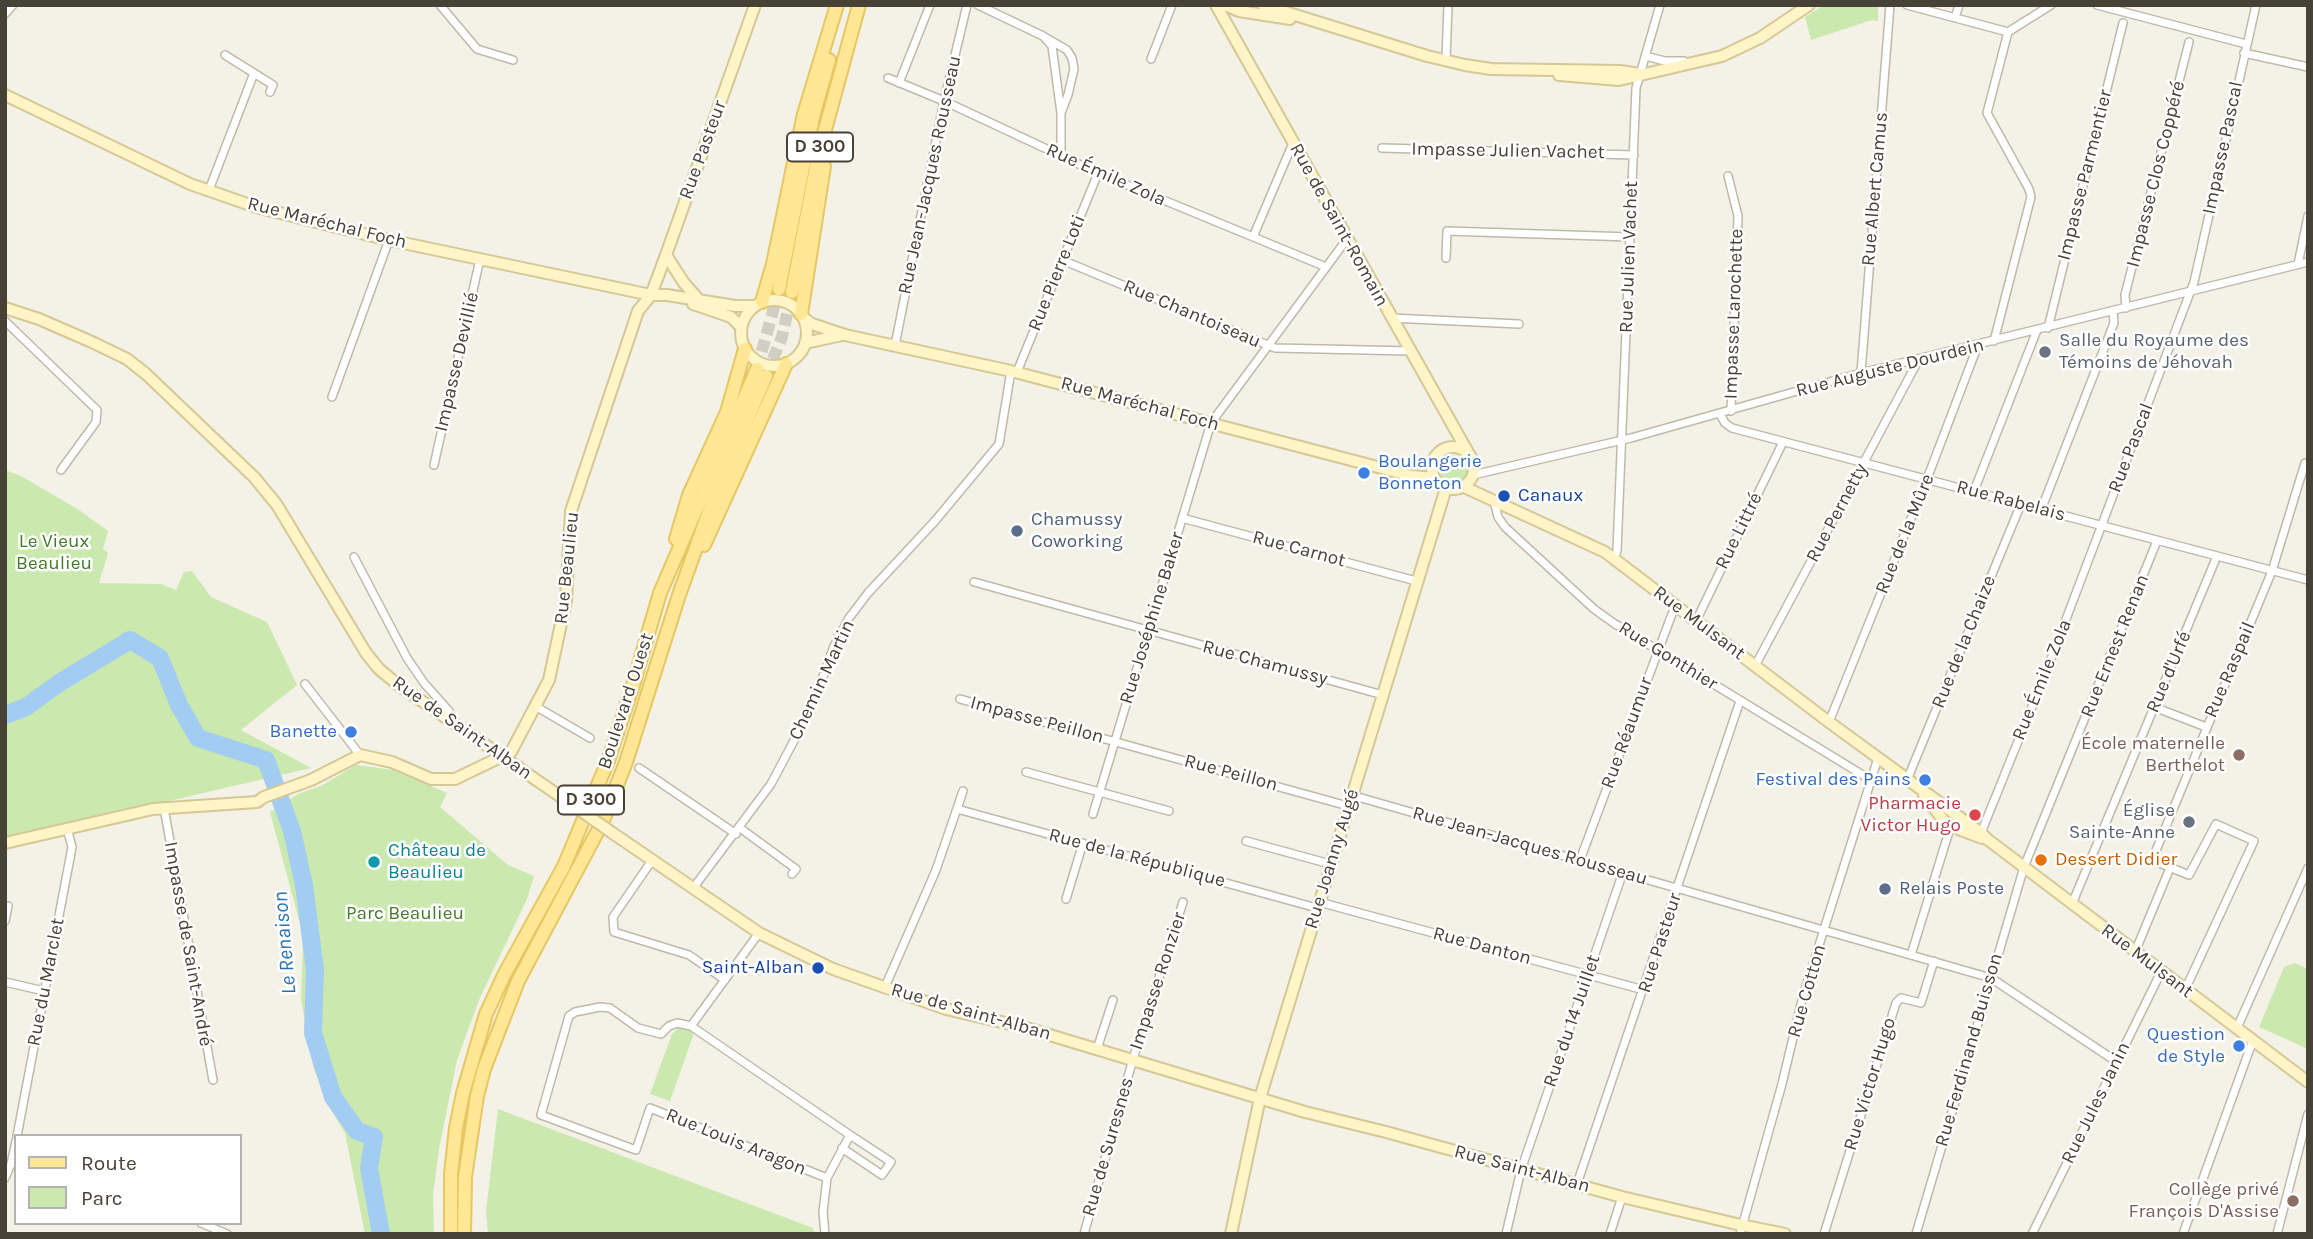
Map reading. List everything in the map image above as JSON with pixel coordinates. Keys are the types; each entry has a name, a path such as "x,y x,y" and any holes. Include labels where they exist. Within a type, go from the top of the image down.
{"main road":[{"path":"758,304 773,264 804,114 837,5"},
{"name":"D 300","path":"843,5 813,117 786,290 819,152 859,5"},
{"path":"803,316 834,94"},
{"path":"660,593 689,495 727,412 745,349"},
{"path":"679,596 725,502 786,364"},
{"name":"Boulevard Ouest","path":"451,1234 451,1174 456,1128 463,1093 486,1014 504,975 564,866 608,761 660,593 762,372 679,596 626,762 602,823 518,981 484,1069 477,1096 465,1177 464,1234"}],"street":[{"path":"5,14 13,5"},
{"path":"440,5 477,49 513,60"},
{"name":"Rue Pasteur","path":"651,295 755,5"},
{"path":"899,82 930,5"},
{"name":"Rue Jean-Jacques Rousseau","path":"895,345 944,102 967,5"},
{"path":"978,5 1067,50 1072,58 1072,79 1061,113"},
{"path":"1151,60 1172,5"},
{"name":"Rue de Saint-Romain","path":"1216,5 1231,9 1232,32 1470,456"},
{"path":"1263,5 1446,60 1491,69 1513,68 1619,80 1722,56 1760,38 1809,5"},
{"path":"1446,60 1448,5"},
{"name":"Rue Julien Vachet","path":"1614,559 1617,551 1636,88 1660,5"},
{"name":"Rue Albert Camus","path":"1861,373 1890,5"},
{"path":"1906,5 2008,33"},
{"path":"1955,18 1959,5"},
{"path":"1994,341 2031,193 1987,113 2008,33 2051,5"},
{"path":"2097,5 2246,44"},
{"name":"Impasse Pascal","path":"2190,292 2256,5"},
{"path":"1231,9 1321,24"},
{"name":"Impasse Parmentier","path":"2048,328 2123,23"},
{"path":"1043,36 1052,46 1061,113 1061,156"},
{"name":"Impasse Clos Coppéré","path":"2126,307 2125,295 2189,42"},
{"path":"2244,53 2308,67"},
{"path":"225,55 273,85 270,92"},
{"path":"1645,56 1676,62 1722,56"},
{"path":"208,190 254,73"},
{"name":"Rue Émile Zola","path":"888,78 1098,173 1326,267"},
{"name":"Rue Maréchal Foch","path":"5,95 128,156 208,190 290,217 651,295 735,306 758,304"},
{"path":"1254,237 1293,144"},
{"name":"Impasse Julien Vachet","path":"1382,148 1633,155"},
{"name":"Rue Pierre Loti","path":"1014,372 1098,173"},
{"name":"Impasse Larochette","path":"1728,176 1738,216 1731,411"},
{"path":"2298,264 2308,216"},
{"path":"1446,258 1447,231 1630,237"},
{"name":"Rue Joséphine Baker","path":"1093,814 1211,422 1347,239"},
{"path":"332,397 389,240"},
{"path":"666,255 699,300"},
{"name":"Impasse Devillié","path":"434,465 480,259"},
{"name":"Rue Chantoiseau","path":"1062,260 1267,346 1411,351"},
{"name":"Rue Auguste Dourdein","path":"1473,475 1720,414 1861,373 2308,262"},
{"name":"Rue Pascal","path":"2102,526 2190,292"},
{"name":"Rue Beaulieu","path":"502,756 511,751 549,680 566,600 571,511 638,311 651,295"},
{"name":"Rue Maréchal Foch","path":"667,295 731,317 741,327"},
{"path":"770,299 785,301 803,316 806,343 800,353 786,364 767,366 754,360 745,349 740,335 741,327 744,318 758,304 770,299"},
{"name":"Rue de Saint-Alban","path":"5,309 39,319 94,343 127,359 146,373 254,477 277,505 366,653 379,669 759,933 834,969 946,1009 1023,1027 1259,1098"},
{"path":"2041,510 2114,323 2113,311"},
{"name":"Rue Maréchal Foch","path":"803,316 812,324 845,335 1014,372 1412,476 1434,478"},
{"path":"1391,318 1519,324"},
{"path":"5,321 97,410 96,422 61,470"},
{"path":"1974,491 2037,330"},
{"name":"Rue Maréchal Foch","path":"806,343 845,335"},
{"name":"Rue de la Mûre","path":"1829,722 1978,345"},
{"name":"Rue Pernetty","path":"1755,666 1919,359"},
{"name":"Chemin Martin","path":"694,887 771,784 798,733 819,688 834,646 849,618 999,444 1014,372"},
{"name":"Rue Rabelais","path":"1720,414 1732,428 2308,580"},
{"name":"Rue de Saint-Romain","path":"1448,418 1453,435 1449,448"},
{"name":"Rue Littré","path":"1696,621 1783,442"},
{"path":"1459,448 1470,456 1474,466 1473,475 1464,486 1457,489 1446,488 1434,478 1432,468 1434,458 1439,452 1459,448"},
{"name":"Rue Raspail","path":"2171,868 2152,860 2272,571 2305,464"},
{"name":"Rue Mulsant","path":"1464,486 1605,552 1907,780 1953,821 1984,836 2308,1082"},
{"name":"Rue Joanny Augé","path":"1231,1234 1259,1098 1446,488"},
{"name":"Rue Gonthier","path":"1494,501 1498,517 1505,527 1594,609 1871,780"},
{"name":"Rue de la Chaize","path":"1907,780 2021,504"},
{"name":"Rue Carnot","path":"1182,517 1416,581"},
{"name":"Rue Émile Zola","path":"1984,836 2102,526"},
{"name":"Rue Ernest Renan","path":"2024,867 2157,541"},
{"name":"Rue d'Urfé","path":"2072,904 2217,556"},
{"path":"354,557 407,658 424,683 449,711 452,722"},
{"name":"Rue Chamussy","path":"974,582 1383,695"},
{"name":"Rue Réaumur","path":"1580,860 1675,606"},
{"path":"305,684 360,755"},
{"name":"Impasse Peillon","path":"960,699 1114,741"},
{"name":"Rue Pasteur","path":"1577,1184 1740,701"},
{"path":"535,706 590,738"},
{"path":"2154,707 2206,727"},
{"name":"Rue Peillon","path":"1114,741 1350,800"},
{"path":"5,843 164,808 257,803 264,797 311,780 360,755 392,762 431,779 455,779 502,756"},
{"name":"Rue Cotton","path":"1740,1230 1804,996 1878,758"},
{"path":"639,768 796,869 792,874"},
{"path":"1026,772 1169,811"},
{"path":"885,987 936,870 963,791"},
{"name":"Rue Jean-Jacques Rousseau","path":"1350,800 1580,860 1991,978 2117,1062"},
{"name":"Impasse de Saint-André","path":"164,808 213,1080"},
{"name":"Rue de la République","path":"957,809 1318,905"},
{"path":"1911,955 1953,821"},
{"path":"2135,952 2171,868 2189,875 2216,824 2254,841 2185,990"},
{"path":"5,851 68,830"},
{"name":"Rue du Marclet","path":"17,1134 71,858 72,847 68,830"},
{"path":"1246,841 1330,864"},
{"path":"1066,900 1083,843"},
{"path":"653,859 613,918 614,932 689,955 724,980"},
{"name":"Rue Ferdinand Buisson","path":"1916,1234 2024,867"},
{"path":"2237,1028 2308,868"},
{"name":"Rue du 14 Juillet","path":"1506,1234 1521,1170 1623,872"},
{"name":"Impasse Ronzier","path":"1133,1059 1183,902"},
{"name":"Rue Danton","path":"1318,905 1644,990"},
{"path":"5,921 8,906"},
{"path":"759,933 691,1026 891,1162 882,1175 842,1148"},
{"name":"Rue Victor Hugo","path":"1824,1234 1896,1003 1901,998 1921,1003 1934,961"},
{"name":"Rue Jules Janin","path":"2032,1234 2161,972"},
{"path":"5,982 44,991"},
{"path":"1097,1049 1113,1000"},
{"name":"Rue Louis Aragon","path":"691,1026 677,1023 661,1034 638,1028 610,1009 600,1007 575,1012 569,1016 541,1115 636,1150 650,1108 827,1178"},
{"path":"2183,1234 2253,1041"},
{"name":"Rue de Suresnes","path":"1084,1234 1133,1059"},
{"name":"Rue Saint-Alban","path":"1259,1098 1740,1230 1785,1234"},
{"path":"2277,1234 2308,1114"},
{"path":"824,1234 824,1194 827,1178 850,1135"},
{"name":"Rue du Marclet","path":"5,1178 11,1158"},
{"path":"1610,1234 1622,1196"},
{"path":"206,1225 227,1234"}],"green space":[{"path":"1824,5 1878,5 1878,21 1872,20 1811,40 1805,17"},
{"path":"1454,455 1464,459 1468,469 1464,479 1454,483 1444,479 1440,469 1444,459"},
{"name":"Le Vieux Beaulieu","path":"5,470 21,476 79,510 108,531 103,549 108,553 99,583 161,584 176,590 184,572 192,571 211,597 267,622 297,685 241,730 311,768 5,839"},
{"name":"Parc Beaulieu","path":"356,765 393,770 447,793 440,807 508,865 534,876 527,899 479,1000 457,1060 439,1149 433,1195 434,1234 365,1234 345,1133 327,1103 313,1066 301,999 303,935 270,812 298,794 321,786"},
{"path":"2295,963 2308,969 2308,1049 2259,1027 2284,967"},
{"path":"679,1027 692,1031 693,1036 670,1101 650,1094 672,1034"},
{"path":"498,1109 813,1228 814,1234 488,1234 486,1211"}],"waterway":[{"name":"Le Renaison","path":"5,715 26,707 59,683 130,640 160,658 179,705 198,738 266,760 292,831 304,885 315,970 313,1033 333,1097 357,1131 374,1137 369,1168 381,1234"}],"tunnel":[{"path":"757,369 779,289"},
{"path":"766,376 782,337 792,292"}],"place":[{"name":"Salle du Royaume des Témoins de Jéhovah","path":"2045,352"},
{"name":"Boulangerie Bonneton","path":"1364,473"},
{"name":"Canaux","path":"1504,496"},
{"name":"Chamussy Coworking","path":"1017,531"},
{"name":"Banette","path":"351,732"},
{"name":"École maternelle Berthelot","path":"2239,755"},
{"name":"Festival des Pains","path":"1925,780"},
{"name":"Pharmacie Victor Hugo","path":"1975,815"},
{"name":"Église Sainte-Anne","path":"2189,822"},
{"name":"Dessert Didier","path":"2041,860"},
{"name":"Château de Beaulieu","path":"374,862"},
{"name":"Relais Poste","path":"1885,889"},
{"name":"Saint-Alban","path":"818,968"},
{"name":"Question de Style","path":"2239,1046"},
{"name":"Collège privé François D'Assise","path":"2293,1201"}]}
